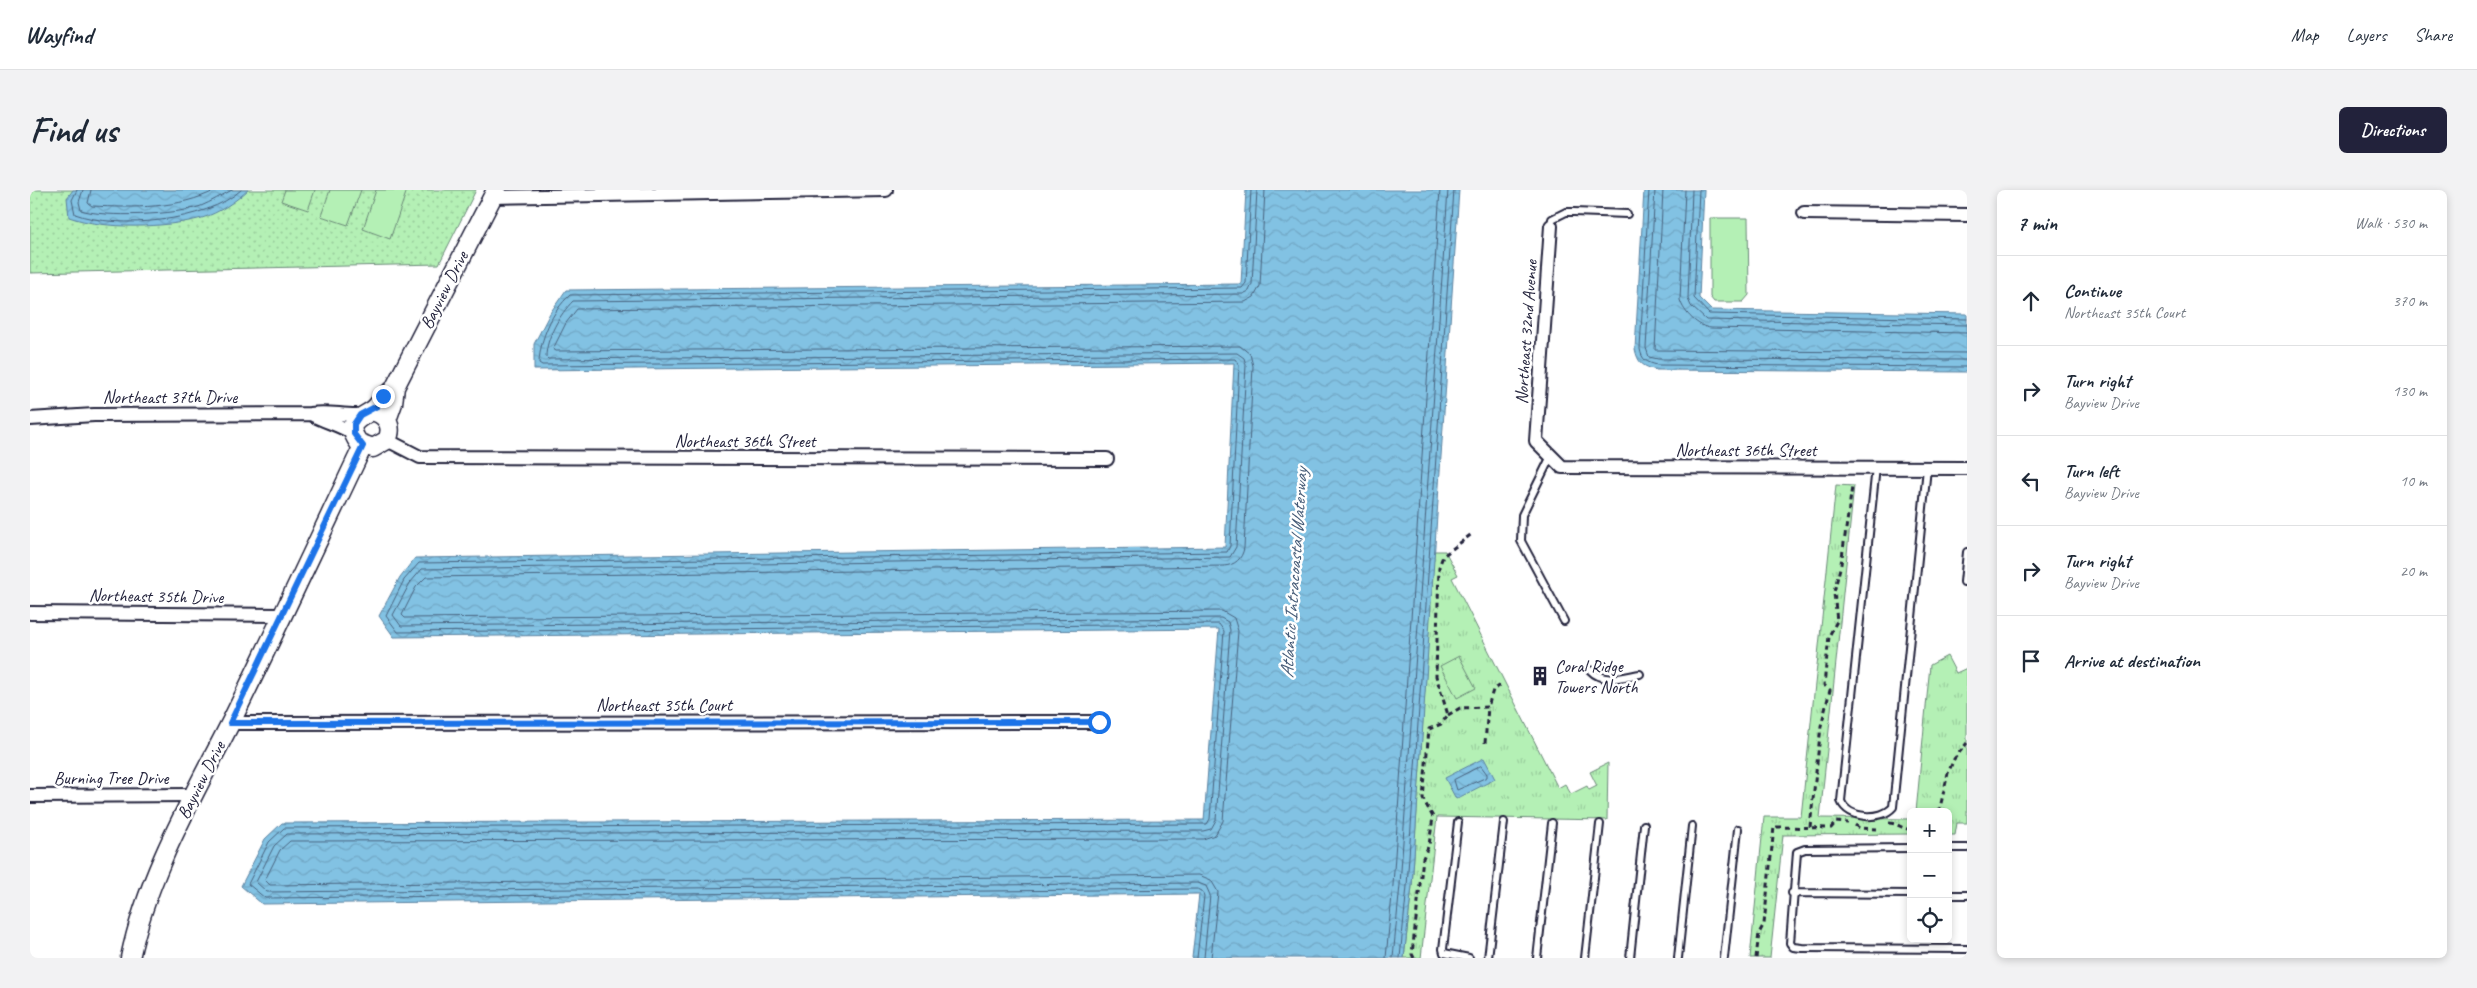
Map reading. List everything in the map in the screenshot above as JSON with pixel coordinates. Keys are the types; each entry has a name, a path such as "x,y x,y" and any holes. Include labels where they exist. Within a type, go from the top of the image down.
{"street":[{"path":"494,194 886,190"},
{"name":"Bayview Drive","path":"386,440 390,430 387,420 393,402 393,391 494,194"},
{"path":"1804,213 1967,215"},
{"name":"Northeast 32nd Avenue","path":"1536,441 1551,226"},
{"name":"Bayview Drive","path":"130,958 137,927 150,889 192,795 230,723 282,615 358,440 354,424 377,406 383,396 393,391"},
{"name":"Northeast 37th Drive","path":"30,419 94,415 311,414 325,412 346,416 366,413"},
{"path":"366,413 382,415 387,420"},
{"name":"Northeast 37th Drive","path":"311,414 325,422 343,427 358,440"},
{"path":"358,440 378,447 386,440"},
{"name":"Northeast 36th Street","path":"386,440 420,457 1106,459"},
{"name":"Northeast 36th Street","path":"1536,441 1562,467 1967,468"},
{"name":"Northeast 35th Drive","path":"30,613 282,615"},
{"name":"Northeast 35th Court","path":"230,723 1099,722"},
{"name":"Burning Tree Drive","path":"30,796 192,795"}],"lane":[{"path":"1551,226 1552,219 1566,212 1627,214"},
{"path":"1551,456 1522,515 1521,541 1564,621"},
{"path":"1876,467 1841,801 1844,808 1852,814 1876,816 1888,814 1894,808 1927,468"},
{"path":"1964,582 1967,552"},
{"path":"1590,670 1596,676 1605,679 1640,674"},
{"path":"1458,822 1443,949 1444,953 1451,956 1470,958"},
{"path":"1488,958 1504,822"},
{"path":"1537,958 1552,823"},
{"path":"1585,958 1600,824"},
{"path":"1630,958 1644,825"},
{"path":"1678,958 1692,826"},
{"path":"1724,958 1738,829"},
{"path":"1907,848 1805,849 1798,852 1795,860 1792,893 1790,943 1793,947 1967,949"},
{"path":"1952,848 1967,848"},
{"path":"1792,893 1907,894"},
{"path":"1952,895 1967,895"}],"path":[{"path":"1810,827 1821,726 1830,690 1824,685 1829,636 1837,621 1834,592 1841,564 1852,487"},
{"path":"1448,715 1436,676 1439,567 1443,556 1473,533"},
{"path":"1485,744 1488,707 1493,690 1501,685"},
{"path":"1414,958 1412,954 1423,858 1429,845 1432,816 1423,799 1429,729 1441,724 1448,715 1460,708 1488,707"},
{"path":"1941,808 1948,773 1954,759 1967,743"}],"green space":[{"path":"30,190 476,190 439,264 30,273"},
{"path":"285,190 315,190 308,210 281,201"},
{"path":"330,190 361,190 348,225 321,216"},
{"path":"376,190 407,190 390,239 363,229"},
{"path":"1710,218 1748,218 1749,295 1743,302 1714,302 1710,297"},
{"path":"1836,485 1854,486 1820,818 1907,819 1907,834 1783,835 1770,958 1750,958 1764,817 1801,817"},
{"path":"1434,551 1445,551 1458,575 1452,578 1558,788 1565,784 1571,794 1587,786 1589,790 1597,786 1590,772 1608,763 1607,820 1437,817 1421,958 1404,958 1412,886"},
{"path":"1459,656 1476,688 1457,698 1440,666"},
{"path":"1947,656 1956,673 1967,668 1967,823 1957,823 1955,835 1952,835 1952,808 1916,808 1930,665"}],"water":[{"path":"73,190 248,190 227,206 202,218 153,226 117,226 69,217 67,198"},
{"name":"Atlantic Intracoastal Waterway","path":"1246,190 1459,190 1412,886 1404,958 1192,958 1199,894 262,904 241,886 265,839 282,823 1204,820 1219,629 394,637 379,616 400,577 415,558 1225,547 1234,363 534,370 534,344 550,313 566,290 1241,284"},
{"path":"1644,190 1704,190 1699,298 1711,310 1967,314 1967,372 1656,370 1647,367 1639,361 1635,349"},
{"path":"1484,758 1495,779 1456,799 1445,778"}],"place":[{"name":"Coral Ridge Towers North","path":"1540,676"}],"route":[{"path":"383,396 377,406 371,411 360,415 354,424 353,429 356,439 363,446 230,723 1099,722"}]}
